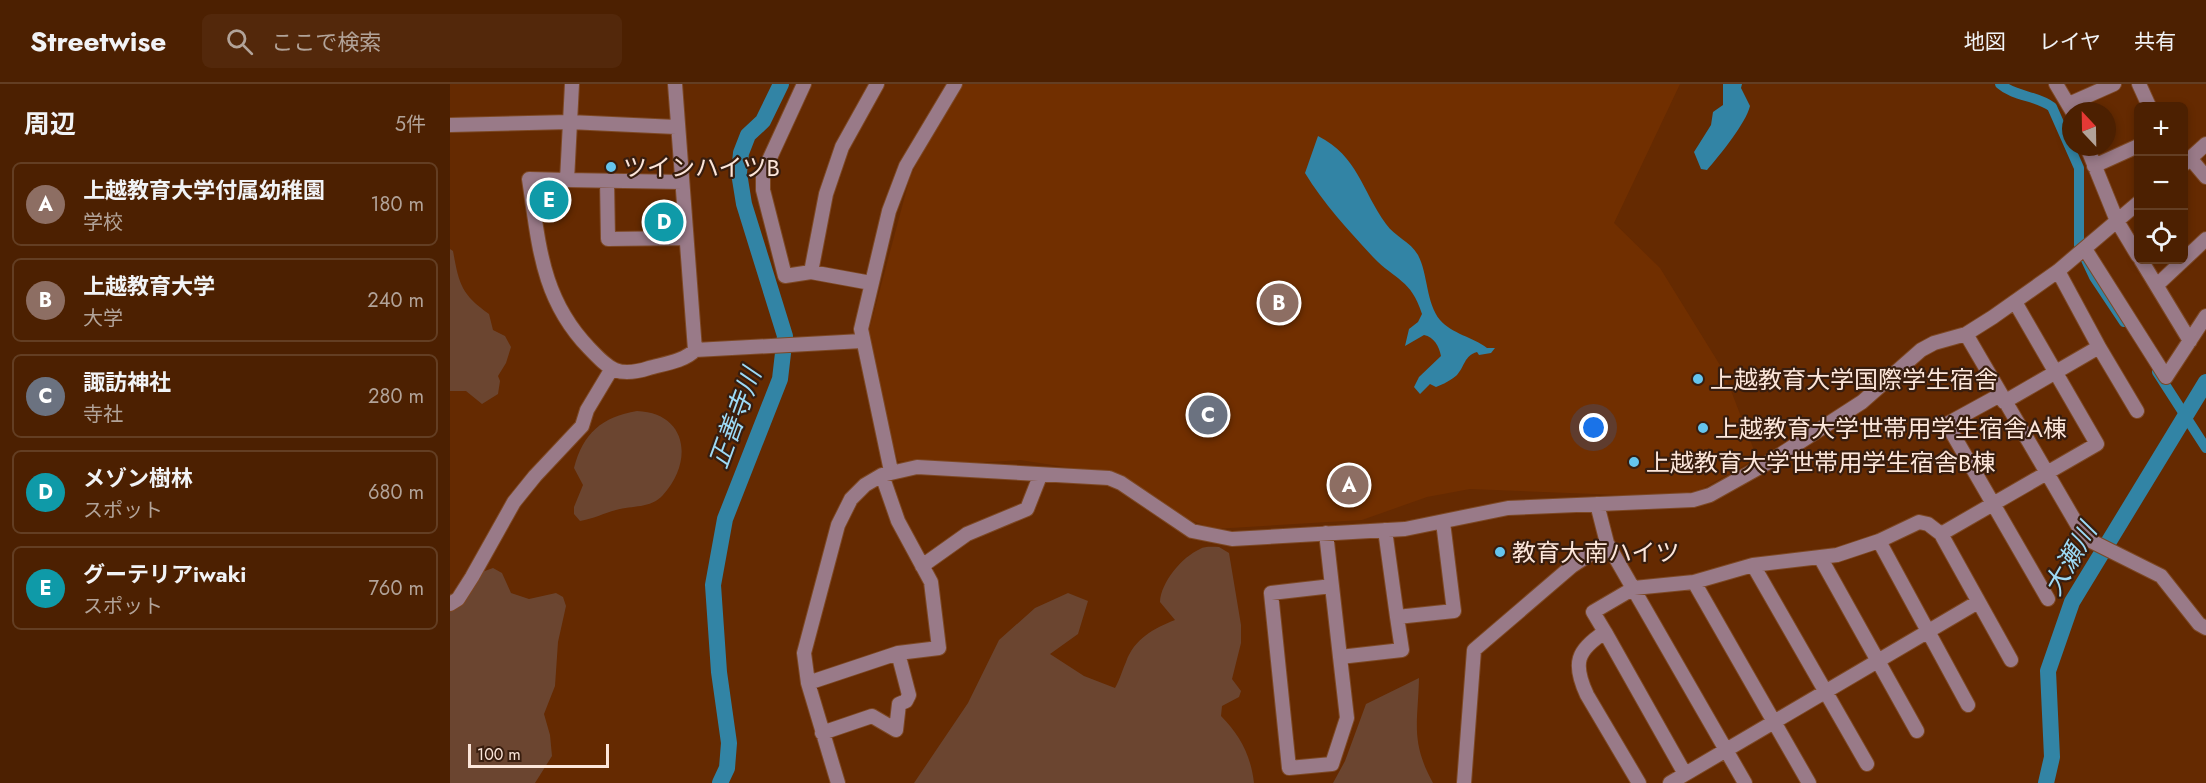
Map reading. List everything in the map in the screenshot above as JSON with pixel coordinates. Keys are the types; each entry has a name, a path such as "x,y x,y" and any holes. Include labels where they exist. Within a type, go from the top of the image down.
{"street":[{"path":"567,180 572,84"},
{"path":"675,84 676,127 695,350"},
{"path":"804,84 765,166 763,181 785,276 812,272 871,283"},
{"path":"812,272 826,194 838,157 877,84"},
{"path":"808,683 898,653 939,648 931,582 898,521 861,329 889,211 906,166 955,84"},
{"path":"2056,84 2067,102"},
{"path":"2082,102 2114,84"},
{"path":"2139,84 2148,102"},
{"path":"450,125 569,122 676,127"},
{"path":"2188,160 2206,144"},
{"path":"2094,166 2134,148"},
{"path":"2090,156 2116,221 2134,249"},
{"path":"2188,162 2206,177"},
{"path":"682,182 529,179 543,268 550,290 569,324 611,370 623,374 642,371 690,355 695,350 862,341"},
{"path":"607,181 608,239 686,238"},
{"path":"838,783 808,683 804,653 838,525 851,499 865,485 887,473 917,467 1040,476 1108,478 1138,494 1192,531 1210,536 1252,538 1385,530 1443,522 1508,508 1677,502 1710,495 1769,462 1862,402 1921,350 1936,342 1966,334 2015,302 2058,271 2134,207"},
{"path":"2157,285 2206,239"},
{"path":"2085,249 2166,377 2206,316"},
{"path":"2144,264 2190,341"},
{"path":"2058,271 2098,347 2137,411"},
{"path":"1941,534 2097,444 2015,302"},
{"path":"1966,334 2082,533 2091,541 2161,576 2199,624 2206,628"},
{"path":"2048,599 1947,424 2056,372 2098,347"},
{"path":"450,604 458,599 472,577 514,502 534,476 582,426 587,410 611,370"},
{"path":"922,567 967,534 1027,509 1040,476"},
{"path":"1597,504 1606,543 1634,588 1744,783"},
{"path":"1397,617 1454,611 1443,522"},
{"path":"1685,774 1593,612 1634,588 1694,582 1753,565 1837,555 1879,541 1919,522 1929,524 1941,534 2011,660"},
{"path":"1340,657 1402,650 1385,530"},
{"path":"1326,533 1347,718 1332,764 1289,768 1271,593 1332,586"},
{"path":"1879,541 1968,705"},
{"path":"1464,783 1474,650 1572,567 1606,543"},
{"path":"1820,557 1917,731"},
{"path":"1753,565 1867,764"},
{"path":"1694,582 1809,783"},
{"path":"1670,783 1978,602"},
{"path":"1605,632 1581,651 1579,658 1582,684 1639,783"},
{"path":"822,733 872,716 896,730 899,704 906,701 909,695 898,653"}],"shaded area":[{"path":"957,84 1680,84 1614,223 1660,268 1723,370 1757,458 1702,489 1672,497 1470,489 1427,497 1362,520 1214,529 1171,513 1117,475 1020,460 942,465 898,461 889,433 867,338 910,177"},
{"path":"450,249 453,251 457,272 467,294 489,314 493,330 505,336 511,347 506,363 498,376 500,381 498,394 482,404 466,391 450,391"},
{"path":"637,411 654,414 667,420 675,429 682,454 673,482 653,503 616,510 580,521 574,514 574,507 583,485 574,468 583,445 604,422"},
{"path":"1207,547 1219,547 1229,553 1241,625 1241,643 1232,679 1241,691 1239,697 1222,706 1221,716 1244,746 1254,783 914,783 968,703 999,640 1035,608 1068,593 1088,601 1078,634 1050,654 1084,676 1115,688 1130,654 1139,641 1152,631 1175,620 1160,602 1168,579 1193,553"},
{"path":"493,568 502,573 511,593 529,599 556,593 563,597 566,606 558,642 555,686 544,714 550,735 552,756 535,783 450,783 450,594 472,586 482,572"},
{"path":"1419,678 1418,743 1433,783 1333,783 1345,761 1366,704"}],"water":[{"path":"1723,84 1742,84 1741,88 1750,106 1738,130 1725,148 1707,170 1701,169 1694,152 1711,125 1713,112 1723,105"},
{"path":"1318,136 1331,144 1351,164 1386,224 1418,255 1432,305 1440,320 1450,329 1487,348 1495,348 1491,353 1473,354 1457,375 1436,387 1430,384 1420,394 1414,387 1419,377 1441,356 1439,349 1433,340 1424,335 1405,346 1409,329 1418,322 1422,314 1418,302 1408,287 1381,265 1355,237 1328,206 1305,173"}],"waterway":[{"name":"正善寺川","path":"720,783 727,768 729,743 719,672 713,585 725,519 780,379 785,336 744,204 739,173 741,153 748,135 763,121 781,84"},
{"path":"2000,84 2052,107 2079,168 2079,245 2094,277 2124,322"},
{"path":"2157,372 2206,448"},
{"name":"大瀬川","path":"2046,783 2052,757 2048,671 2072,602 2206,382"}],"place":[{"name":"ツインハイツB","path":"611,167"},
{"name":"グーテリアiwaki","path":"549,200"},
{"name":"メゾン樹林","path":"664,222"},
{"name":"上越教育大学","path":"1279,303"},
{"name":"上越教育大学国際学生宿舎","path":"1698,379"},
{"name":"諏訪神社","path":"1208,415"},
{"name":"上越教育大学世帯用学生宿舎A棟","path":"1703,428"},
{"name":"上越教育大学世帯用学生宿舎B棟","path":"1634,462"},
{"name":"上越教育大学付属幼稚園","path":"1349,485"},
{"name":"教育大南ハイツ","path":"1500,552"}]}
